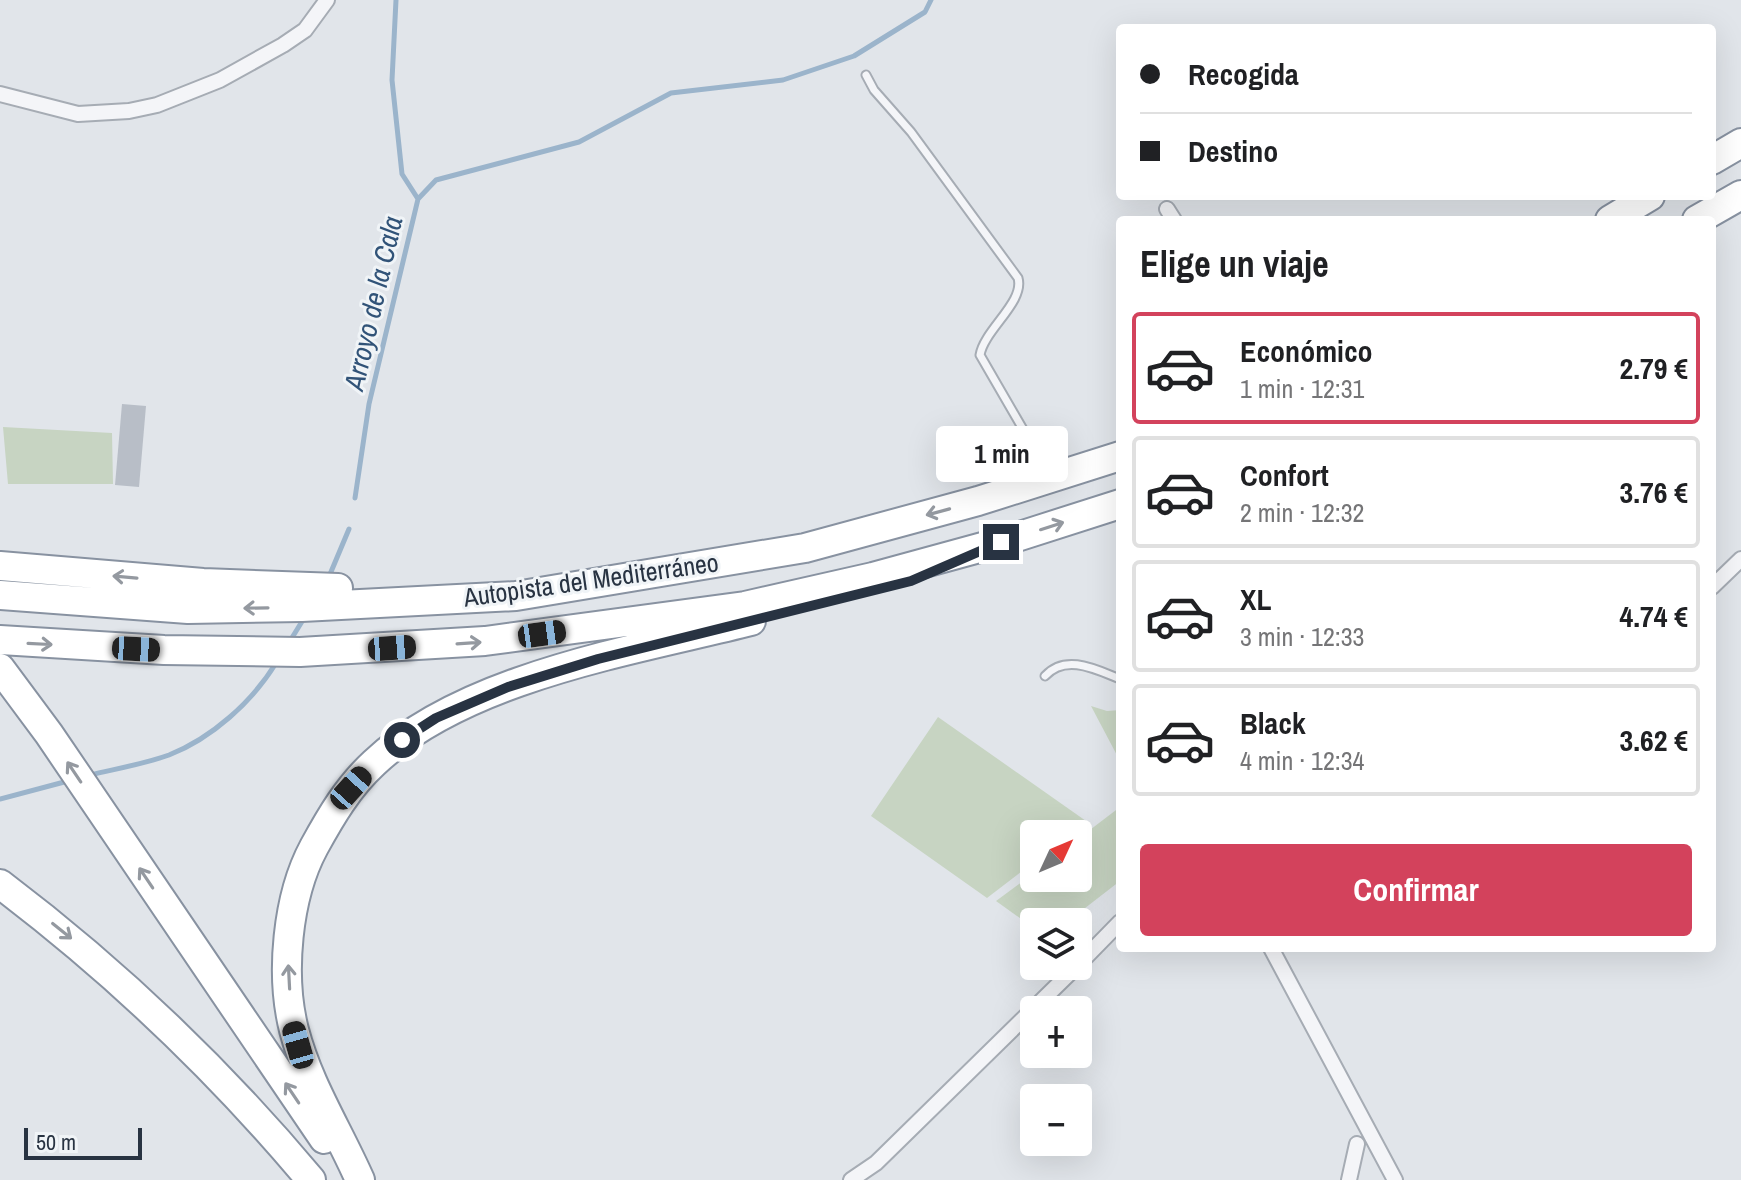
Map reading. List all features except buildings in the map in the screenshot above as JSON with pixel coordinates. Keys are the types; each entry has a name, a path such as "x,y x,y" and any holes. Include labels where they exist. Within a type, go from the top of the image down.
{"highway":[{"path":"1716,158 1741,143"},
{"path":"1704,216 1741,195"},
{"path":"1617,216 1643,200"},
{"name":"Autopista del Mediterráneo","path":"0,595 188,609 422,595 516,596 805,548 978,501 1116,457"},
{"name":"Autopista del Mediterráneo","path":"0,640 164,650 300,652 485,641 745,606 873,577 1001,542 1116,505"},
{"path":"360,1180 343,1139 310,1078 296,1039 288,974 288,936 293,902 308,858 333,811 373,764 436,718 508,687 598,659 911,581 1001,542"},
{"path":"9,567 203,583 422,595"},
{"path":"0,668 49,734 352,1180"},
{"path":"0,884 120,980 172,1028 229,1086 311,1180"}],"street":[{"path":"0,94 78,114 129,111 157,105 220,80 283,45 305,30 327,0"},
{"path":"1716,583 1741,559"},
{"path":"1092,950 1116,926"},
{"path":"1273,952 1395,1180"},
{"path":"851,1180 876,1163 1062,980"},
{"path":"1349,1180 1357,1144"}],"lane":[{"path":"866,75 874,90 911,132 1018,278 1019,292 983,345 980,355 1028,443"},
{"path":"1045,676 1060,665 1081,664 1116,677"}],"green space":[{"path":"3,427 112,433 113,484 8,484"},
{"path":"1091,706 1116,710 1116,753"},
{"path":"938,717 1085,820 1020,820 1020,873 987,898 871,816"},
{"path":"1116,810 1116,884 1085,908 1020,908 1020,918 996,901 1020,883 1020,892 1092,892 1092,828"}],"waterway":[{"path":"396,0 392,80 402,174 418,199"},
{"name":"Arroyo de la Cala","path":"355,498 369,404 418,199 436,180 579,142 671,93 783,80 854,56 925,12 931,0"},
{"name":"Arroyo de la Cala","path":"328,579 349,529"},
{"name":"Arroyo de la Cala","path":"290,641 306,615"},
{"name":"Arroyo de la Cala","path":"90,775 169,755 200,739 243,705 276,663"},
{"name":"Arroyo de la Cala","path":"0,799 68,781"}],"route":[{"path":"402,740 436,718 508,687 598,659 911,581 1001,542"}]}
